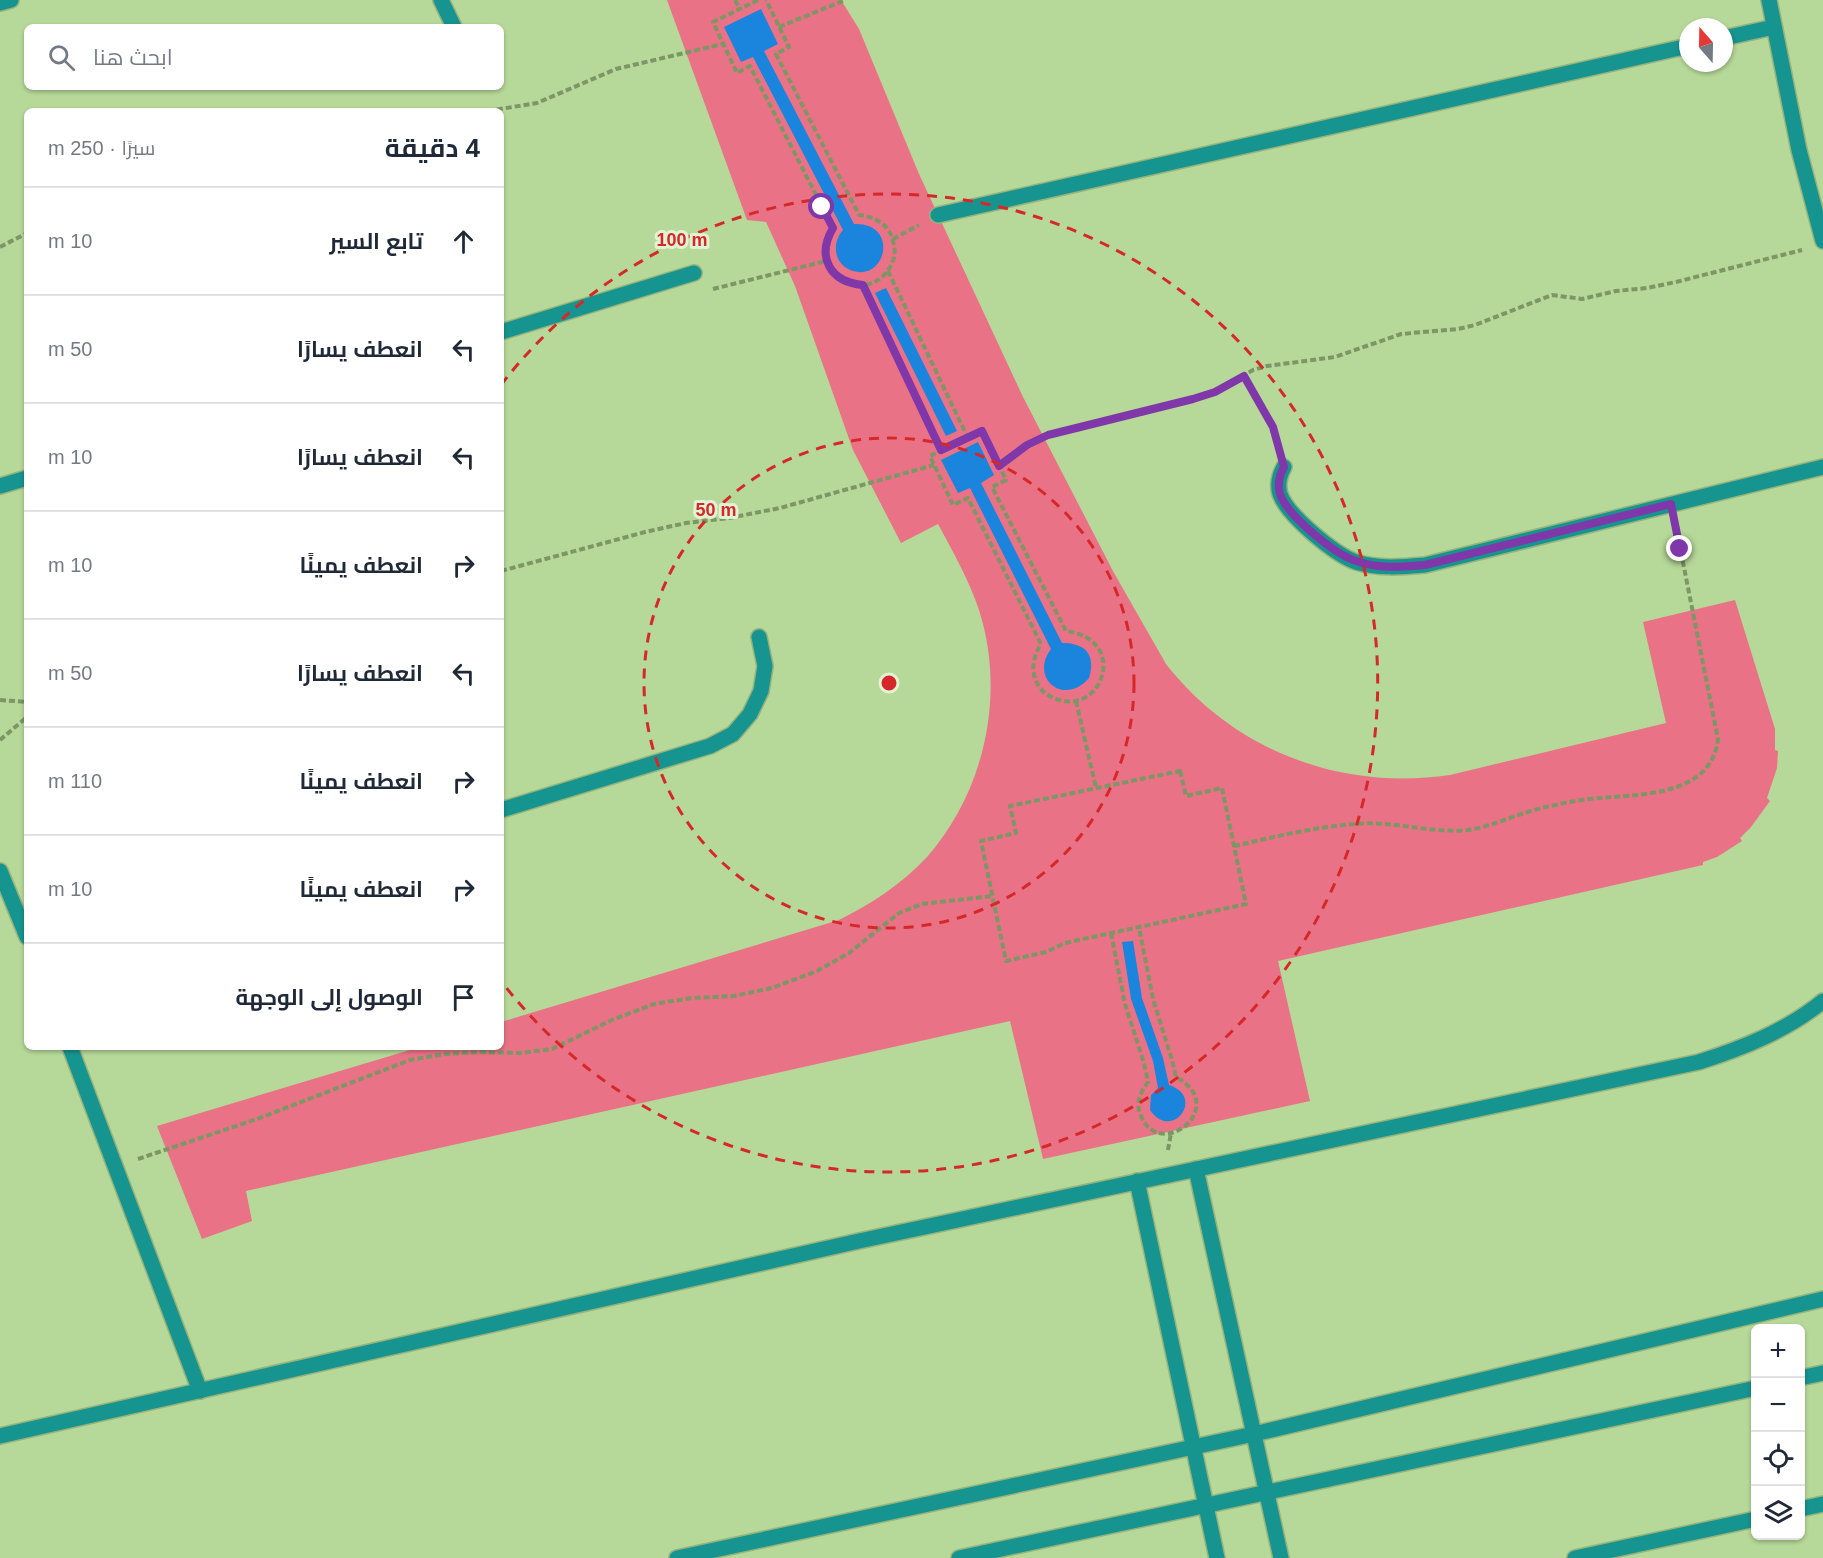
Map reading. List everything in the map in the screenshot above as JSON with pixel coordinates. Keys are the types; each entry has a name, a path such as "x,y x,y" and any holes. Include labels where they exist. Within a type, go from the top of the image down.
{"street":[{"path":"0,3 11,0"},
{"path":"441,0 453,24"},
{"path":"1769,0 1817,244"},
{"path":"1733,36 1774,27"},
{"path":"938,215 1679,48"},
{"path":"504,331 694,273"},
{"path":"1284,467 1279,476 1280,495 1296,517 1310,530 1337,552 1355,561 1378,566 1402,567 1425,565 1823,467"},
{"path":"0,486 24,479"},
{"path":"504,809 710,746 732,734 750,714 761,691 765,666 759,637"},
{"path":"0,871 24,930"},
{"path":"0,1436 859,1240 1699,1062 1738,1050 1775,1032 1810,1012 1823,1001"},
{"path":"71,1050 200,1391"},
{"path":"1196,1169 1281,1558"},
{"path":"1137,1182 1217,1558"},
{"path":"677,1558 1254,1434 1823,1299"},
{"path":"1805,1377 1823,1373"},
{"path":"959,1558 1751,1389"},
{"path":"1805,1508 1823,1504"},
{"path":"1575,1558 1751,1520"}],"path":[{"path":"735,0 740,9"},
{"path":"758,0 713,22 737,73 750,66 833,228 827,238 825,250 826,261 832,271 851,284 872,283 888,271 893,261 895,250 893,239 889,229 880,221 870,216 859,215 776,54 789,47 766,0"},
{"path":"779,27 845,0"},
{"path":"504,108 537,102 616,69 723,44"},
{"path":"0,247 24,235"},
{"path":"999,466 1038,438 1193,399 1215,392 1267,366 1335,357 1401,334 1458,329 1475,325 1552,295 1582,299 1616,291 1666,284 1817,244"},
{"path":"694,273 702,291 826,261"},
{"path":"888,271 968,438"},
{"path":"863,285 941,450"},
{"path":"1244,376 1273,427 1284,467"},
{"path":"982,431 1006,480 992,487 1066,631 1078,632 1089,637 1097,645 1102,656 1104,667 1102,678 1087,696 1076,701 1052,698 1035,680 1034,661 1041,644 968,498 953,505 930,456 941,450 982,431"},
{"path":"504,570 686,522 729,518 780,508 934,465"},
{"path":"1234,846 1318,828 1358,823 1467,830 1549,806 1612,797 1644,796 1677,788 1689,782 1712,760 1718,739 1671,504"},
{"path":"0,700 24,702"},
{"path":"1076,701 1096,788"},
{"path":"0,740 24,720"},
{"path":"1180,771 1186,796 1222,788 1234,846 1246,904 1065,943 1046,952 1006,961 981,841 1016,833 1010,806 1180,771"},
{"path":"116,1166 257,1119 410,1060 444,1054 520,1053 552,1049 612,1020 654,1004 692,998 734,996 772,988 818,971 849,953 899,913 922,904 993,896"},
{"path":"1111,933 1125,1004 1148,1082 1138,1101 1139,1112 1150,1129 1160,1133 1171,1133 1181,1130 1190,1123 1195,1113 1196,1102 1187,1083 1176,1077 1153,999 1139,927"}],"shaded area":[{"path":"667,0 841,0 859,29 919,174 1023,397 1114,573 1166,664 1193,694 1224,720 1257,742 1293,758 1330,770 1369,777 1409,778 1450,775 1666,723 1643,622 1735,600 1775,729 1775,750 1778,751 1777,768 1767,798 1770,801 1740,838 1742,841 1717,857 1703,862 1703,865 1278,961 1310,1101 1043,1159 1010,1021 246,1191 252,1221 202,1239 157,1126 410,1050 504,1050 504,1021 839,920 886,893 927,857 947,831 963,802 976,772 985,740 990,708 987,642 975,599 938,524 901,543 853,450 795,286 766,222 747,220"}],"water":[{"path":"761,9 778,44 764,51 854,224 868,226 878,232 882,241 883,251 880,260 874,268 865,272 850,270 839,261 836,245 843,230 753,57 741,62 724,27"},
{"path":"886,288 957,431 946,436 875,293"},
{"path":"978,442 994,475 981,483 1062,643 1083,648 1090,657 1089,678 1069,690 1052,685 1047,679 1044,670 1045,660 1051,649 970,488 958,493 941,460"},
{"path":"1133,941 1142,998 1163,1058 1169,1085 1180,1091 1185,1098 1182,1114 1167,1121 1159,1119 1150,1110 1151,1095 1158,1088 1153,1061 1131,999 1122,942"}],"route":[{"path":"822,207 833,228 827,238 826,261 841,279 851,284 863,285 941,450 982,431 999,466 1038,438 1193,399 1215,392 1244,376 1273,427 1284,467 1279,476 1280,495 1296,517 1310,530 1337,552 1355,561 1378,566 1425,565 1671,504 1680,549"}]}
